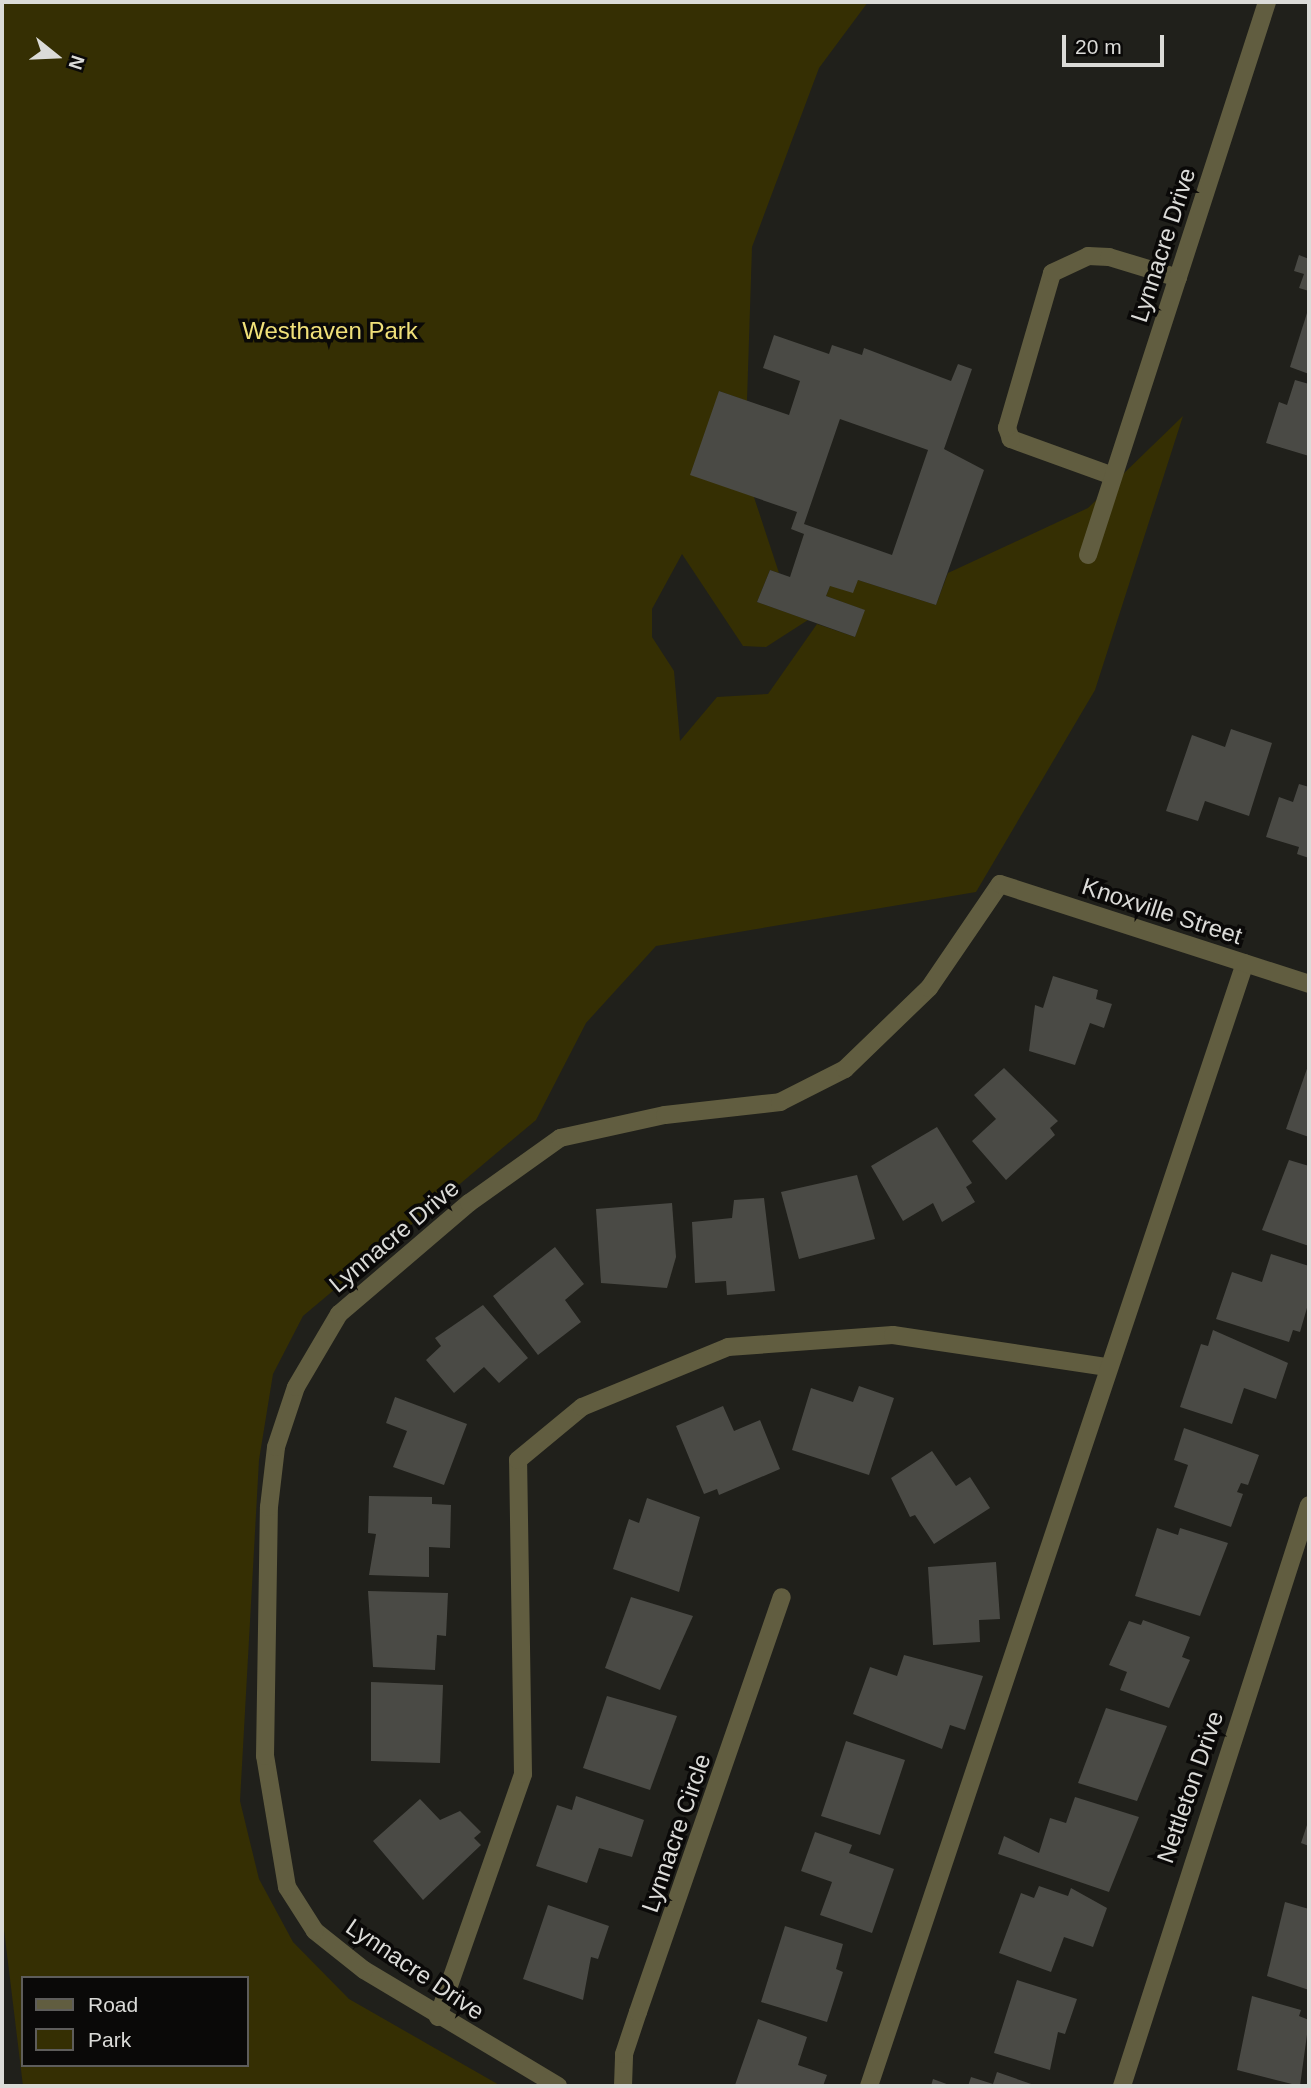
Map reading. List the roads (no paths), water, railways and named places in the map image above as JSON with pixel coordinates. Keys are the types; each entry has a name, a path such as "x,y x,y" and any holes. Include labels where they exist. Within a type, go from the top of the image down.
{"street":[{"name":"Lynnacre Drive","path":"1088,555 1267,2"},
{"path":"1113,476 1011,439 1007,428 1052,273 1088,256 1178,278"},
{"name":"Lynnacre Drive","path":"558,2086 438,2017 315,1931 279,1865 265,1756 269,1507 276,1447 296,1387 339,1314 366,1288 561,1139 665,1115 780,1102 845,1069 929,988 1000,884"},
{"name":"Knoxville Street","path":"1000,884 1309,984"},
{"path":"869,2086 1106,1367 1245,963"},
{"path":"438,2017 523,1774 518,1460 582,1407 728,1347 893,1335 1106,1367"},
{"name":"Nettleton Drive","path":"1122,2086 1309,1505"},
{"name":"Lynnacre Circle","path":"623,2086 628,2043 782,1597"}],"park label":[{"name":"Westhaven Park","path":"330,331"}]}
